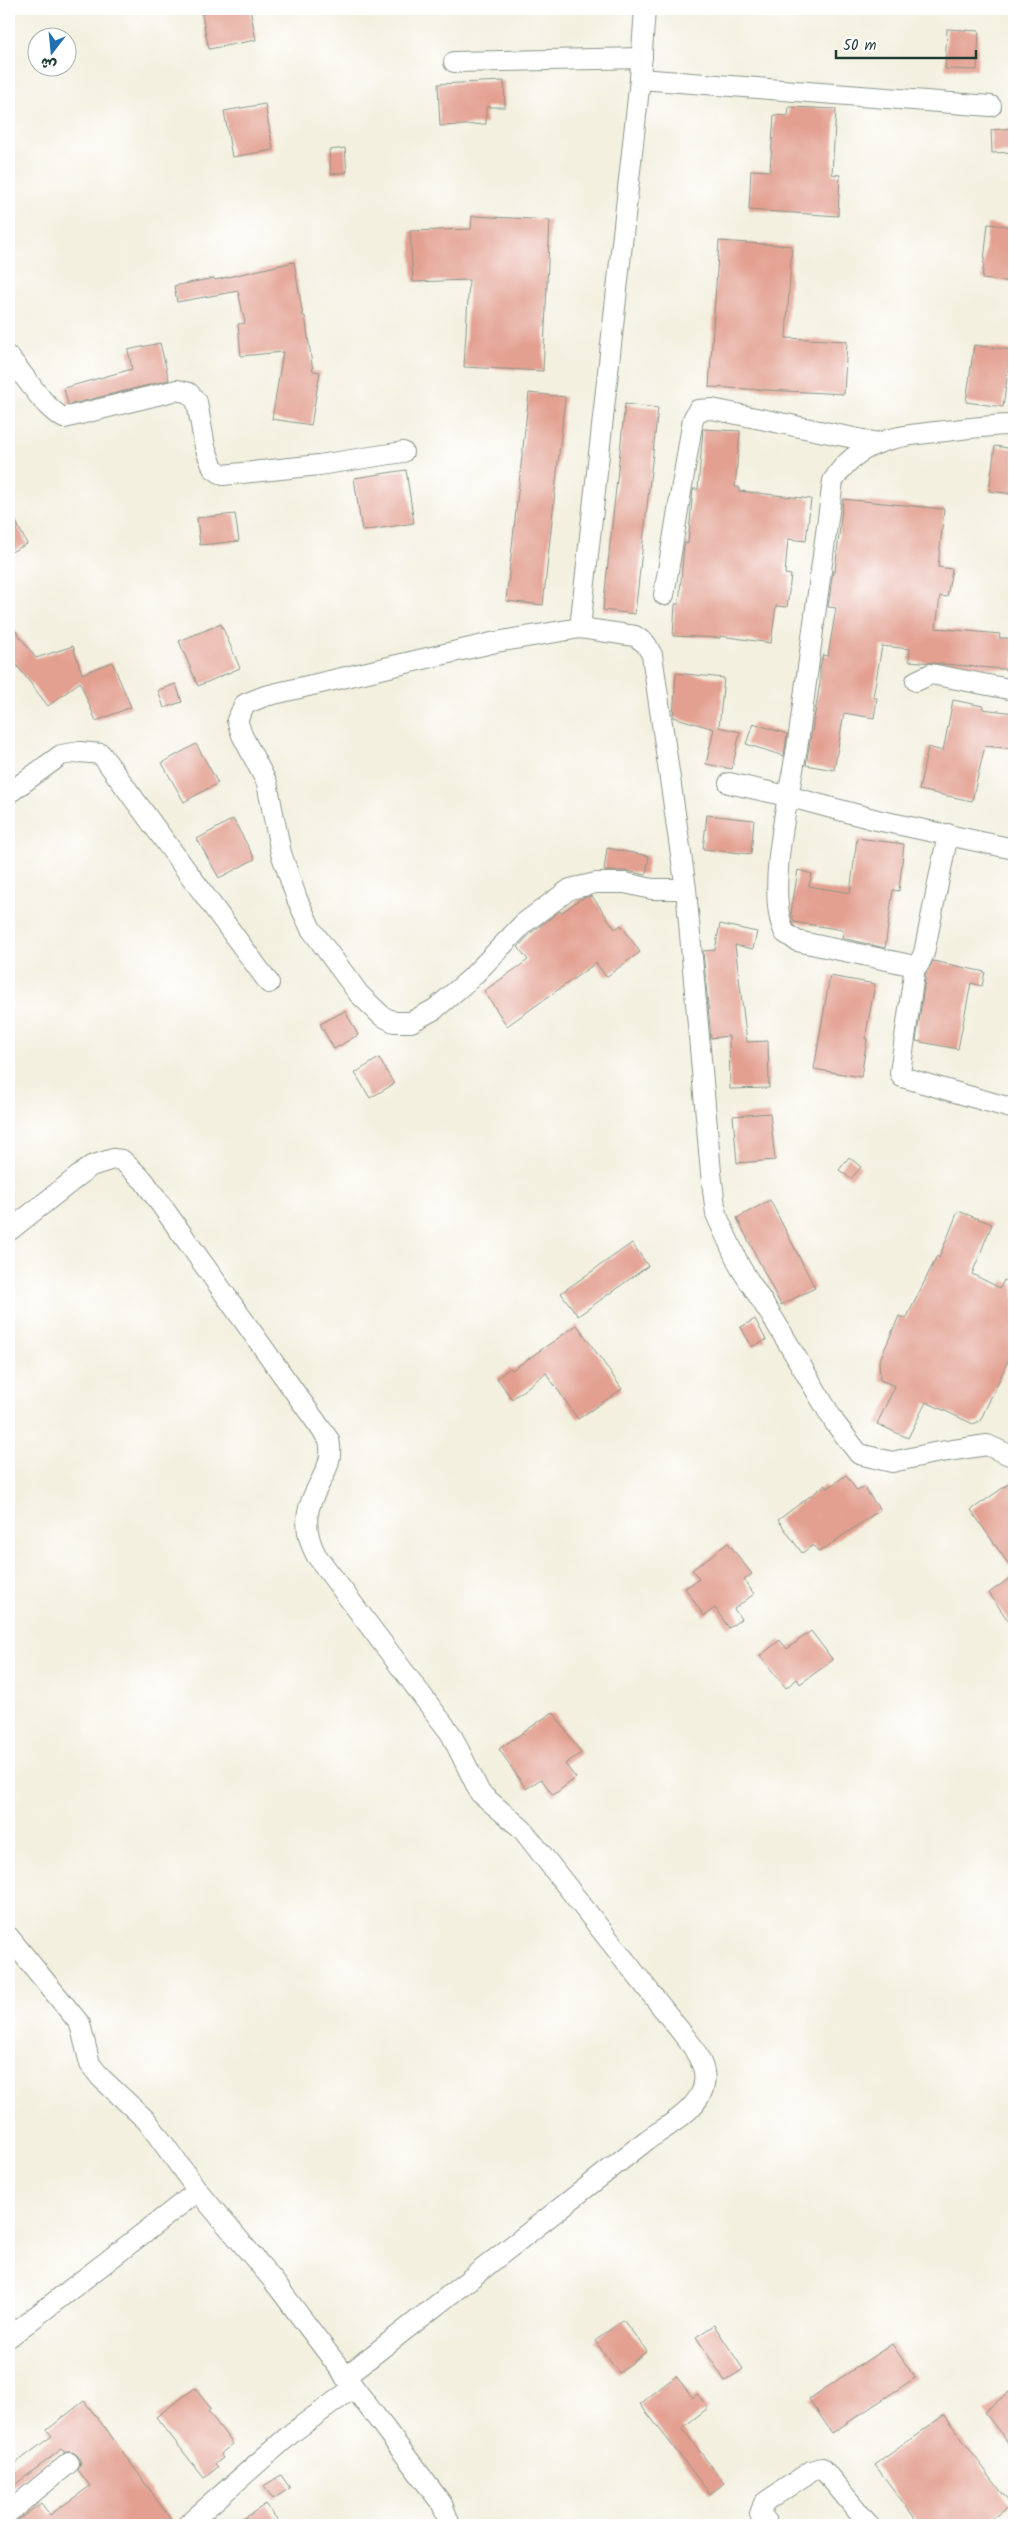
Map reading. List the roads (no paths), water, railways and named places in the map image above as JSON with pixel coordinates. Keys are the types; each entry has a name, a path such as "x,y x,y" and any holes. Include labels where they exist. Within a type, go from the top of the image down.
{"street":[{"path":"580,628 640,79 645,9"},
{"path":"454,62 642,58"},
{"path":"640,79 991,106"},
{"path":"9,357 50,410 64,418 177,390 189,393 197,402 205,448 213,468 223,475 319,465 403,452"},
{"path":"664,595 693,420 698,410 712,409 878,443"},
{"path":"948,834 922,962 915,966 797,941 785,933 777,890 787,796 798,745 833,481 854,455 878,443 901,435 1014,425"},
{"path":"686,889 652,889 625,883 596,883 570,889 524,922 470,979 435,1009 411,1022 394,1022 382,1016 359,994 311,929 297,899 281,853 267,783 242,736 237,720 245,704 265,696 496,642 580,628 635,636 646,644 652,655 686,889 716,1214 740,1267 776,1323 835,1423 860,1454 892,1462 934,1453 988,1445 1014,1457"},
{"path":"916,681 930,674 1014,690"},
{"path":"9,794 61,755 80,752 101,754 269,983"},
{"path":"728,783 787,796 877,820 1014,849"},
{"path":"915,966 900,1073 902,1077 1014,1108"},
{"path":"9,1231 91,1166 101,1162 113,1159 122,1160 144,1181 329,1440 331,1449 330,1459 314,1494 306,1525 309,1540 316,1555 451,1734 480,1793 522,1829 693,2046 704,2072 702,2089 690,2110 647,2140 349,2382 187,2525"},
{"path":"9,1938 80,2024 90,2064 101,2078 147,2121 198,2191 272,2279 442,2504 450,2525"},
{"path":"9,2336 198,2191"},
{"path":"9,2512 69,2463"},
{"path":"768,2525 760,2514 764,2503 811,2471 822,2468 869,2525"}]}
